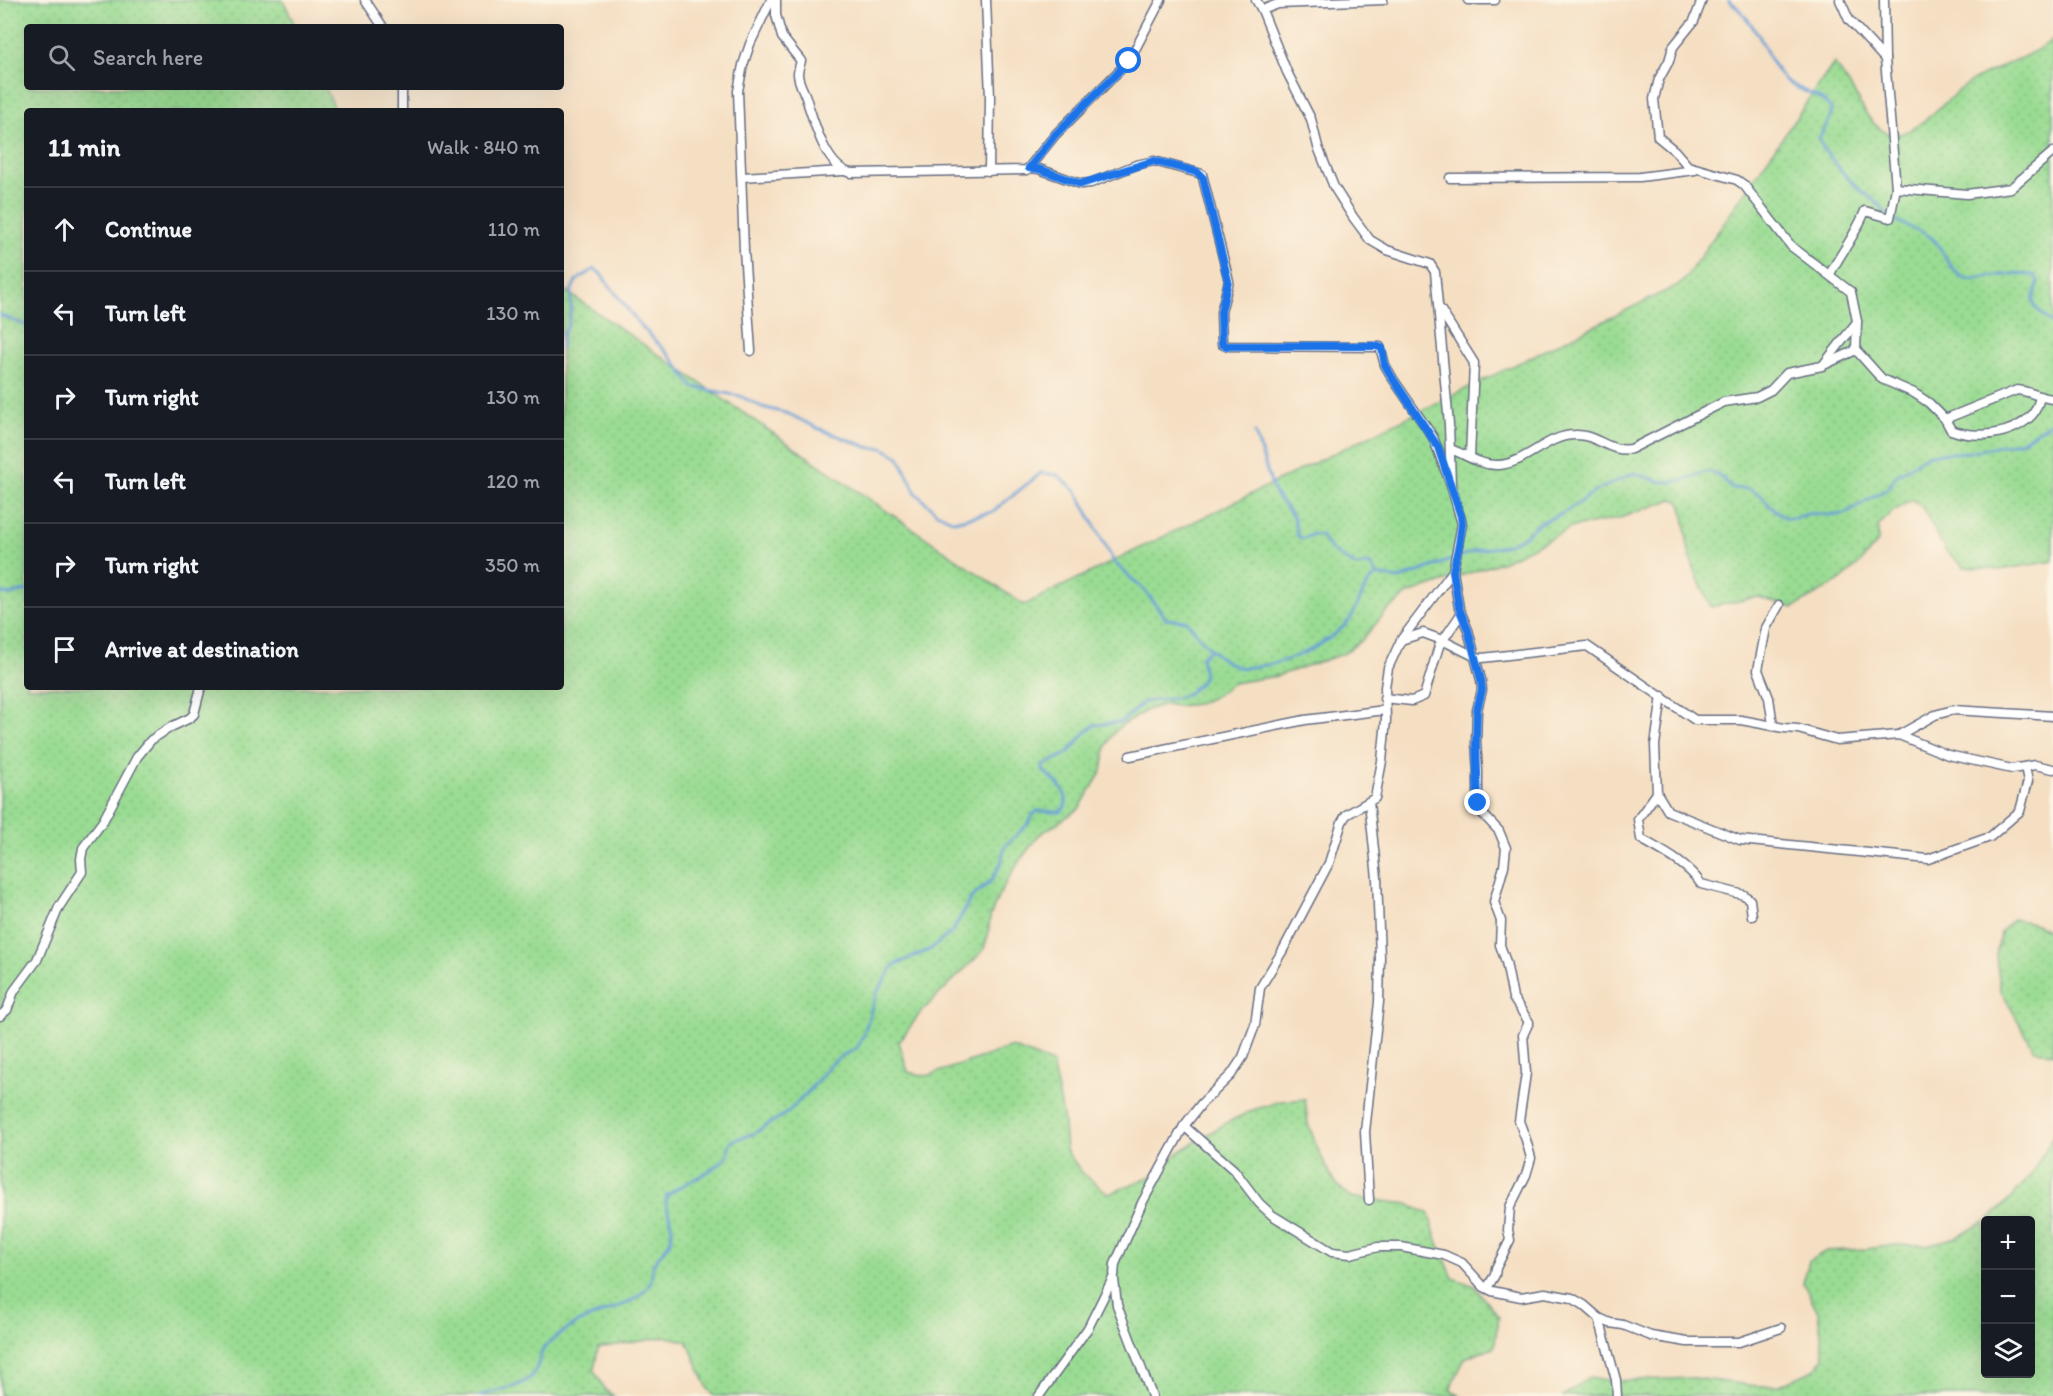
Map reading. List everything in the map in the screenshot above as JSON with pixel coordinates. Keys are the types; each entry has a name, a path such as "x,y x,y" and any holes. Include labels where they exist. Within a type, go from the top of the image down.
{"street":[{"path":"365,0 381,24"},
{"path":"751,351 744,250 738,91 750,44 771,0"},
{"path":"776,0 776,15 782,38 801,61 798,75 812,121 823,144 843,171"},
{"path":"986,0 990,97 989,171"},
{"path":"742,177 843,171 851,173 1023,171 1029,168 1055,135 1129,61 1161,0"},
{"path":"1256,0 1287,72 1311,119 1318,147 1334,187 1370,240 1387,250 1430,264 1433,268 1439,307 1451,484"},
{"path":"1262,10 1278,4 1383,0"},
{"path":"1468,0 1495,0"},
{"path":"1702,0 1694,21 1673,47 1669,61 1659,79 1654,99 1658,137 1675,150 1688,166 1737,180 1744,185 1791,246 1851,292 1857,321 1856,350 1881,379 1914,393 1929,403 1945,419 1951,430 1966,436 2002,432 2018,425 2032,414 2040,398"},
{"path":"1840,0 1849,20 1885,59"},
{"path":"1830,274 1846,244 1858,230 1865,211 1890,218 1896,188 1885,59 1884,0"},
{"path":"402,90 402,108"},
{"path":"1896,188 1967,194 2011,188 2053,152"},
{"path":"1029,168 1039,169 1081,184 1154,161 1202,174 1228,281 1221,312 1222,344 1226,346 1380,347 1385,365 1393,379 1432,437 1451,484 1462,524 1453,571 1461,614 1476,657 1482,690 1476,721 1478,803 1480,811 1499,831 1506,848 1504,866 1494,902 1501,921 1500,945 1513,998 1529,1022 1523,1035 1526,1073 1519,1121 1531,1158 1526,1175 1509,1207 1510,1240 1496,1268 1496,1275 1487,1288"},
{"path":"1450,178 1640,177 1699,170"},
{"path":"1439,307 1474,363 1470,457"},
{"path":"1822,366 1857,321"},
{"path":"1450,449 1497,465 1508,464 1552,440 1573,435 1590,437 1620,451 1631,449 1724,402 1758,397 1771,390 1787,373 1822,366 1856,350"},
{"path":"1945,419 2017,390 2028,391 2040,398 2053,399"},
{"path":"1152,1396 1117,1305 1115,1264 1148,1191 1184,1126 1202,1103 1231,1075 1239,1063 1255,1025 1260,988 1284,950 1329,863 1342,822 1346,815 1375,798 1386,728 1384,698 1388,668 1401,640 1453,571"},
{"path":"1773,725 1769,698 1758,670 1766,628 1779,605"},
{"path":"1384,698 1412,701 1424,696 1442,640 1461,614"},
{"path":"1401,640 1423,633 1476,657 1587,646 1695,720 1741,720 1798,729 1838,740 1899,735 1935,715 1953,710 2053,716"},
{"path":"0,1016 7,1010 14,991 37,960 59,907 82,872 83,848 103,821 137,757 151,740 194,714 200,690"},
{"path":"1662,696 1655,745 1657,793 1668,811 1740,840 1928,859 1990,837 2020,811 2028,781 2025,767"},
{"path":"1130,756 1305,720 1385,710"},
{"path":"1899,735 1948,755 2012,769 2035,765 2053,769"},
{"path":"1657,793 1638,819 1641,839 1695,874 1701,884 1744,895 1750,900 1752,916"},
{"path":"1370,802 1377,878 1380,957 1378,1014 1365,1132 1370,1200"},
{"path":"1184,1126 1234,1170 1259,1203 1272,1215 1327,1249 1340,1254 1350,1254 1378,1247 1401,1247 1443,1255 1462,1263 1487,1288 1521,1296 1545,1293 1572,1299 1584,1305 1599,1318 1651,1336 1687,1342 1738,1342 1780,1328"},
{"path":"1039,1396 1088,1328 1114,1276"},
{"path":"1599,1318 1616,1380 1617,1396"}],"green space":[{"path":"0,0 283,0 295,24 24,24 24,90 326,90 335,108 24,108 24,690 564,690 564,290 1024,605 1682,283 1834,63 1870,119 1885,132 1894,134 1915,127 1972,81 2031,53 2053,39 2053,561 1999,570 1964,567 1945,550 1922,507 1912,500 1890,513 1878,527 1878,542 1860,563 1840,581 1793,608 1758,597 1711,607 1690,558 1680,502 1673,499 1617,519 1573,527 1504,561 1408,594 1386,612 1362,640 1343,654 1277,676 1233,683 1215,696 1198,704 1178,706 1165,704 1147,710 1121,726 1112,735 1106,747 1102,771 1079,809 1039,835 1018,863 999,895 990,917 988,936 983,951 921,1012 899,1042 908,1072 927,1076 1012,1047 1052,1063 1063,1115 1066,1150 1081,1172 1109,1194 1158,1173 1179,1152 1228,1122 1253,1110 1281,1101 1305,1099 1308,1124 1333,1180 1349,1197 1408,1204 1429,1214 1436,1238 1453,1278 1474,1286 1499,1317 1494,1347 1465,1358 1452,1385 1451,1391 1461,1396 715,1396 708,1389 687,1341 666,1337 598,1348 594,1370 606,1391 614,1396 0,1396"},
{"path":"2013,919 2037,924 2053,934 2053,1054 2034,1049 2000,989 1996,956 2001,932"},
{"path":"2053,1136 2053,1396 1563,1396 1590,1377 1613,1381 1695,1378 1757,1386 1780,1385 1814,1370 1824,1357 1818,1312 1803,1283 1809,1261 1826,1251 1926,1245 1957,1237 1981,1224 1981,1378 2035,1378 2035,1216 1992,1216 2031,1175"}],"waterway":[{"path":"1729,0 1753,26 1781,76 1791,84 1817,97 1832,110 1829,121 1819,138 1824,150 1845,175 1862,192 1875,200 1887,215"},
{"path":"1892,219 1928,235 1936,242 1959,275 1968,279 2013,274 2034,275 2039,283 2033,299 2035,307 2053,325"},
{"path":"564,332 571,310 571,291 576,281 594,269 600,273 639,324 672,358 693,387 740,396 762,407 789,414 817,428 870,448 883,448 899,457 916,493 937,513 954,521 992,512 1041,473 1058,475 1077,492 1114,562 1147,593 1166,619 1187,621 1215,653 1237,667 1277,663 1302,654 1326,641 1351,618 1363,592 1377,575 1399,579 1478,550 1504,546 1522,538 1539,523 1562,514 1596,491 1634,473 1667,482 1682,481 1703,473 1716,473 1731,488 1750,489 1762,496 1771,507 1786,518 1796,518 1810,513 1844,514 1887,489 1897,475 1929,454 1970,452 2022,441 2053,421"},
{"path":"0,315 24,325"},
{"path":"1255,433 1275,494 1294,518 1297,535 1302,539 1314,534 1321,535 1327,545 1340,556 1356,566 1370,564 1376,574"},
{"path":"0,593 11,595 24,591"},
{"path":"480,1396 523,1383 534,1373 541,1354 549,1342 579,1322 626,1304 645,1290 651,1281 654,1263 668,1245 671,1237 672,1228 666,1196 721,1162 728,1156 732,1141 755,1133 788,1112 830,1065 857,1048 864,1034 876,994 894,965 931,949 953,931 971,898 992,880 1001,863 1005,846 1028,824 1032,815 1038,811 1060,812 1065,807 1066,801 1062,790 1043,771 1043,766 1068,753 1095,725 1121,722 1144,702 1186,695 1200,683 1204,675 1201,657 1211,649"}],"route":[{"path":"1129,61 1055,135 1029,168 1039,169 1081,184 1091,183 1136,165 1154,161 1202,174 1227,272 1228,287 1221,312 1221,341 1224,346 1376,346 1382,348 1385,365 1438,447 1461,516 1459,545 1453,571 1459,608 1468,630 1481,680 1481,699 1476,721 1478,803"}]}
